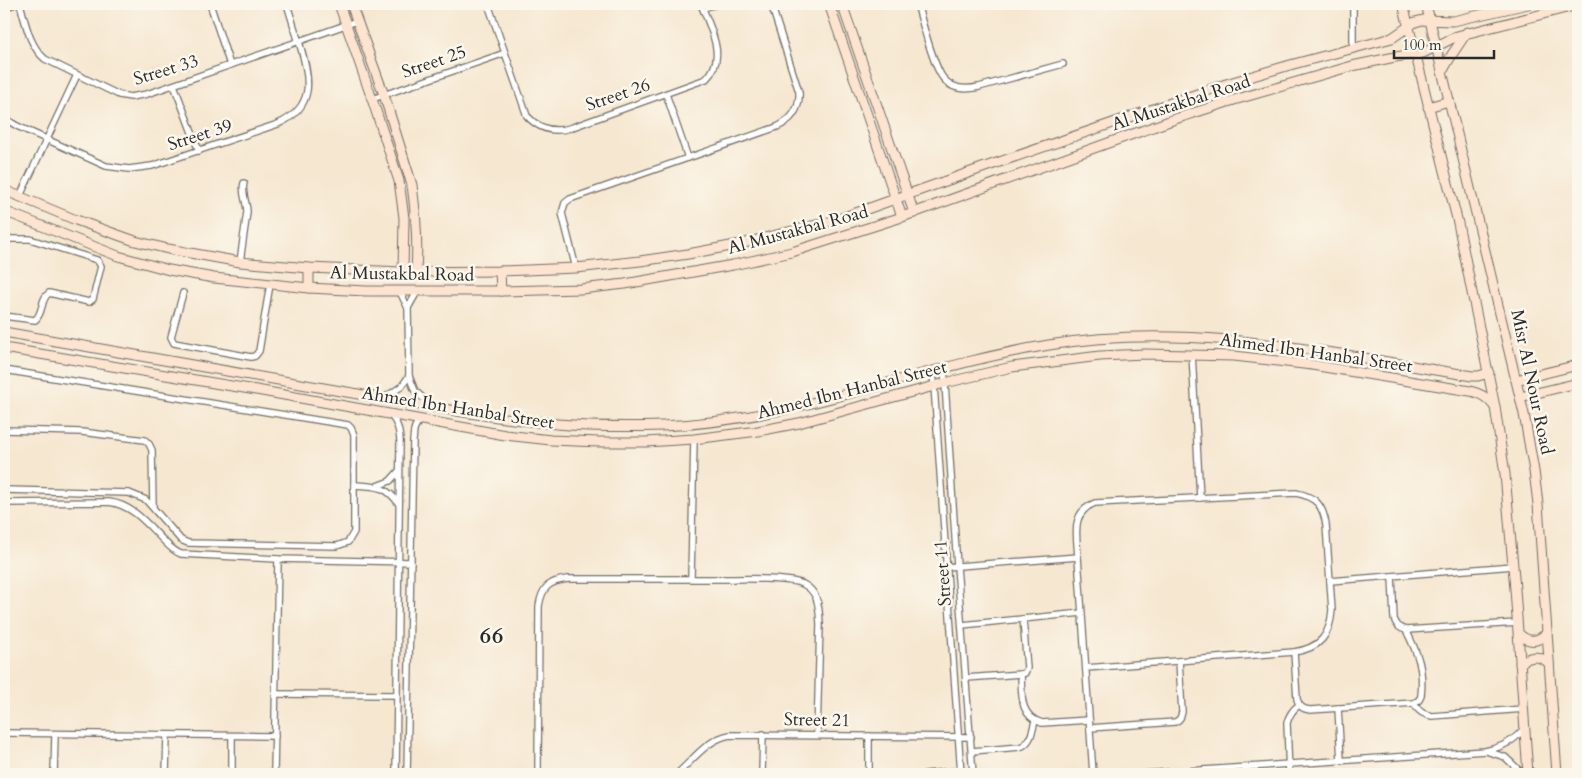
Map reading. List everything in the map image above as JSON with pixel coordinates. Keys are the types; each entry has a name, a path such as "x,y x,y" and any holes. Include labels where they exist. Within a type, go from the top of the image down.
{"street":[{"path":"4,8 15,4"},
{"name":"Street 33","path":"20,4 30,37 38,52 49,62 125,97 142,96 357,21"},
{"path":"210,4 230,65"},
{"name":"Street 39","path":"4,118 46,140 106,166 123,169 152,166 270,128 294,115 304,100 308,83 308,71 287,4"},
{"path":"339,4 399,182 402,195 404,228 403,272"},
{"path":"351,4 384,95 412,185 416,215 416,272"},
{"name":"Street 26","path":"488,4 527,116 534,123 548,129 563,130 700,82 711,74 717,55 702,6"},
{"path":"702,6 717,4"},
{"path":"576,268 562,213 565,203 570,199 782,125 790,118 796,109 799,92 771,4"},
{"path":"829,4 902,217"},
{"path":"842,4 914,213"},
{"path":"917,4 937,66 943,78 953,86 966,90 979,88 1063,64"},
{"path":"1353,4 1353,48"},
{"path":"1403,4 1458,223 1495,408 1505,474 1519,634 1528,774"},
{"name":"Misr Al Nour Road","path":"1426,4 1516,380 1535,479 1557,774"},
{"name":"Al Mustakbal Road","path":"4,190 135,241 240,262 309,268 416,272 576,268 663,258 741,244 836,220 1226,84 1392,38 1415,22 1430,20 1453,22 1528,4"},
{"name":"Al Mustakbal Road","path":"5,216 144,263 214,278 309,288 400,292 581,289 625,284 792,252 833,240 1176,119 1352,66 1423,53 1446,41 1468,33 1578,5"},
{"path":"1442,72 1450,56 1468,33 1464,19"},
{"path":"1378,42 1382,59"},
{"name":"Street 25","path":"372,100 506,53"},
{"path":"17,196 20,196 77,75"},
{"path":"174,85 200,151"},
{"path":"666,94 688,158"},
{"path":"1428,107 1449,101"},
{"path":"240,262 247,212 242,188 244,183"},
{"path":"4,238 30,239 97,260 101,266 91,301 49,293 45,296 39,317 35,320 4,316"},
{"path":"309,268 309,288"},
{"path":"500,271 501,291"},
{"path":"182,293 172,337 174,344 251,357 256,356 259,351 270,284"},
{"path":"400,292 408,308 409,376 415,391 432,407"},
{"path":"408,308 417,292"},
{"name":"Ahmed Ibn Hanbal Street","path":"4,332 432,407 560,424 613,427 666,426 720,421 772,413 825,401 998,354 1052,344 1107,338 1163,336 1218,338 1472,376 1489,373"},
{"name":"Ahmed Ibn Hanbal Street","path":"4,348 262,391 505,435 551,440 599,442 694,439 758,431 800,423 945,383 1012,367 1069,359 1146,354 1192,354 1273,359 1470,391 1489,399 1495,408"},
{"path":"1192,354 1200,498"},
{"path":"1516,380 1578,365"},
{"name":"Street 11","path":"944,368 973,774"},
{"path":"4,370 348,425 354,435 354,532 348,542 337,546 188,543 181,540 153,507 138,496 129,493 4,490"},
{"name":"Street 11","path":"934,371 960,772"},
{"path":"383,399 402,386 409,376"},
{"path":"262,391 264,378"},
{"path":"1520,398 1578,383"},
{"path":"936,412 941,409 947,410"},
{"path":"387,413 396,421 400,440 397,562 396,774"},
{"path":"505,435 506,418"},
{"path":"407,774 413,440 414,429 423,420"},
{"path":"4,430 82,432 145,440 152,450 153,507"},
{"path":"691,578 694,439"},
{"path":"400,440 413,440"},
{"path":"354,485 377,486 390,481 399,471"},
{"path":"377,486 387,491 399,504"},
{"path":"1086,668 1294,652 1306,650 1318,644 1327,634 1331,623 1332,610 1324,513 1318,503 1308,496 1296,493 1095,503 1082,511 1076,525 1093,774"},
{"path":"4,503 116,503 134,511 172,549 181,554 278,559 411,562"},
{"path":"946,567 1078,557"},
{"path":"274,774 278,559"},
{"path":"1330,580 1513,566"},
{"path":"1392,576 1394,619 1400,628 1406,630 1518,623"},
{"path":"538,774 540,596 546,587 556,580 568,578 751,579 804,584 811,590 819,607 817,735"},
{"path":"962,625 1082,613"},
{"path":"966,678 1025,673 1027,668 1023,619"},
{"path":"1294,652 1296,699 1304,709 1414,703 1422,696 1420,665 1406,630"},
{"path":"1519,634 1525,640 1533,641 1541,639 1547,633"},
{"path":"1520,664 1534,656 1542,658 1549,663"},
{"path":"1090,728 1174,722 1178,720 1182,712 1179,661"},
{"path":"1021,674 1023,703 1029,717 1042,723 1089,720"},
{"path":"275,694 396,695"},
{"path":"1414,703 1418,710 1432,716 1524,709"},
{"path":"1289,774 1287,723 1293,710 1299,705"},
{"path":"1338,708 1342,761"},
{"path":"972,751 1020,748 1029,739 1035,721"},
{"path":"1143,774 1485,751 1508,744 1525,727"},
{"path":"4,733 275,736"},
{"path":"54,774 55,734"},
{"path":"762,774 763,734"},
{"name":"Street 21","path":"677,774 713,740 721,736 763,734 971,737"},
{"path":"166,774 167,735"},
{"path":"232,736 232,774"},
{"path":"869,736 869,774"},
{"path":"1485,751 1505,757 1523,774"},
{"path":"925,774 960,772"}],"district":[{"name":"66","path":"492,636"}]}
